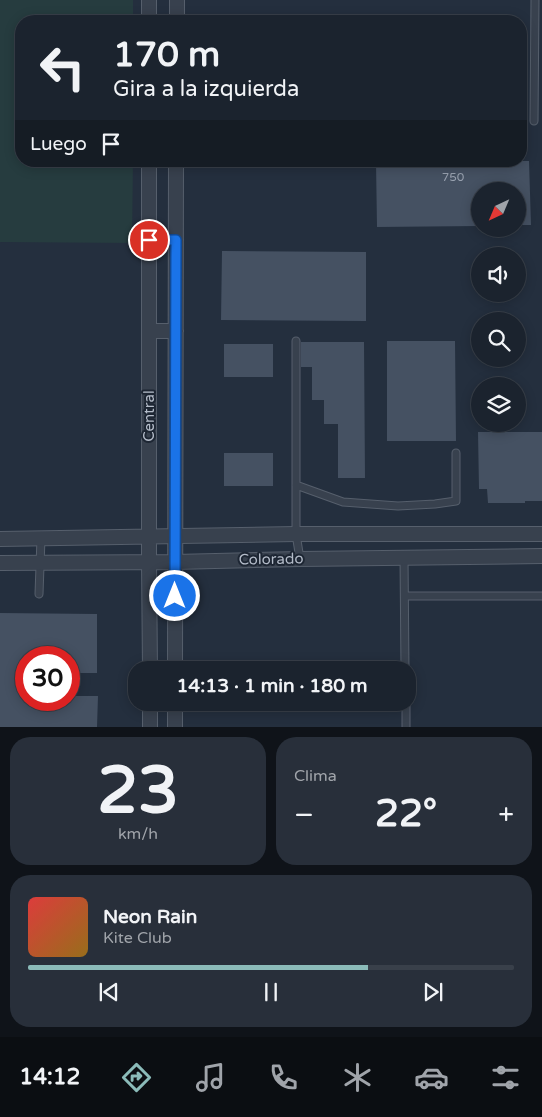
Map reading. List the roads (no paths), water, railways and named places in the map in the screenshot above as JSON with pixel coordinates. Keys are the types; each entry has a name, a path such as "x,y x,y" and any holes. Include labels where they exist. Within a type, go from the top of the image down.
{"street":[{"path":"149,15 150,0"},
{"path":"177,0 177,15"},
{"name":"Central","path":"149,167 150,661"},
{"name":"Central","path":"175,661 176,167"},
{"path":"149,240 176,240"},
{"path":"149,331 176,331"},
{"path":"480,533 481,557"},
{"name":"Colorado","path":"0,539 296,534 542,534"},
{"name":"Colorado","path":"0,563 542,556"},
{"path":"150,711 150,727"},
{"path":"175,711 175,727"}],"lane":[{"path":"534,121 535,0"},
{"path":"296,341 296,534 300,558"},
{"path":"296,486 343,502 398,506 456,501 456,453"},
{"path":"39,594 41,538"},
{"path":"404,557 406,661"},
{"path":"405,596 542,596"},
{"path":"406,711 406,727"}]}
